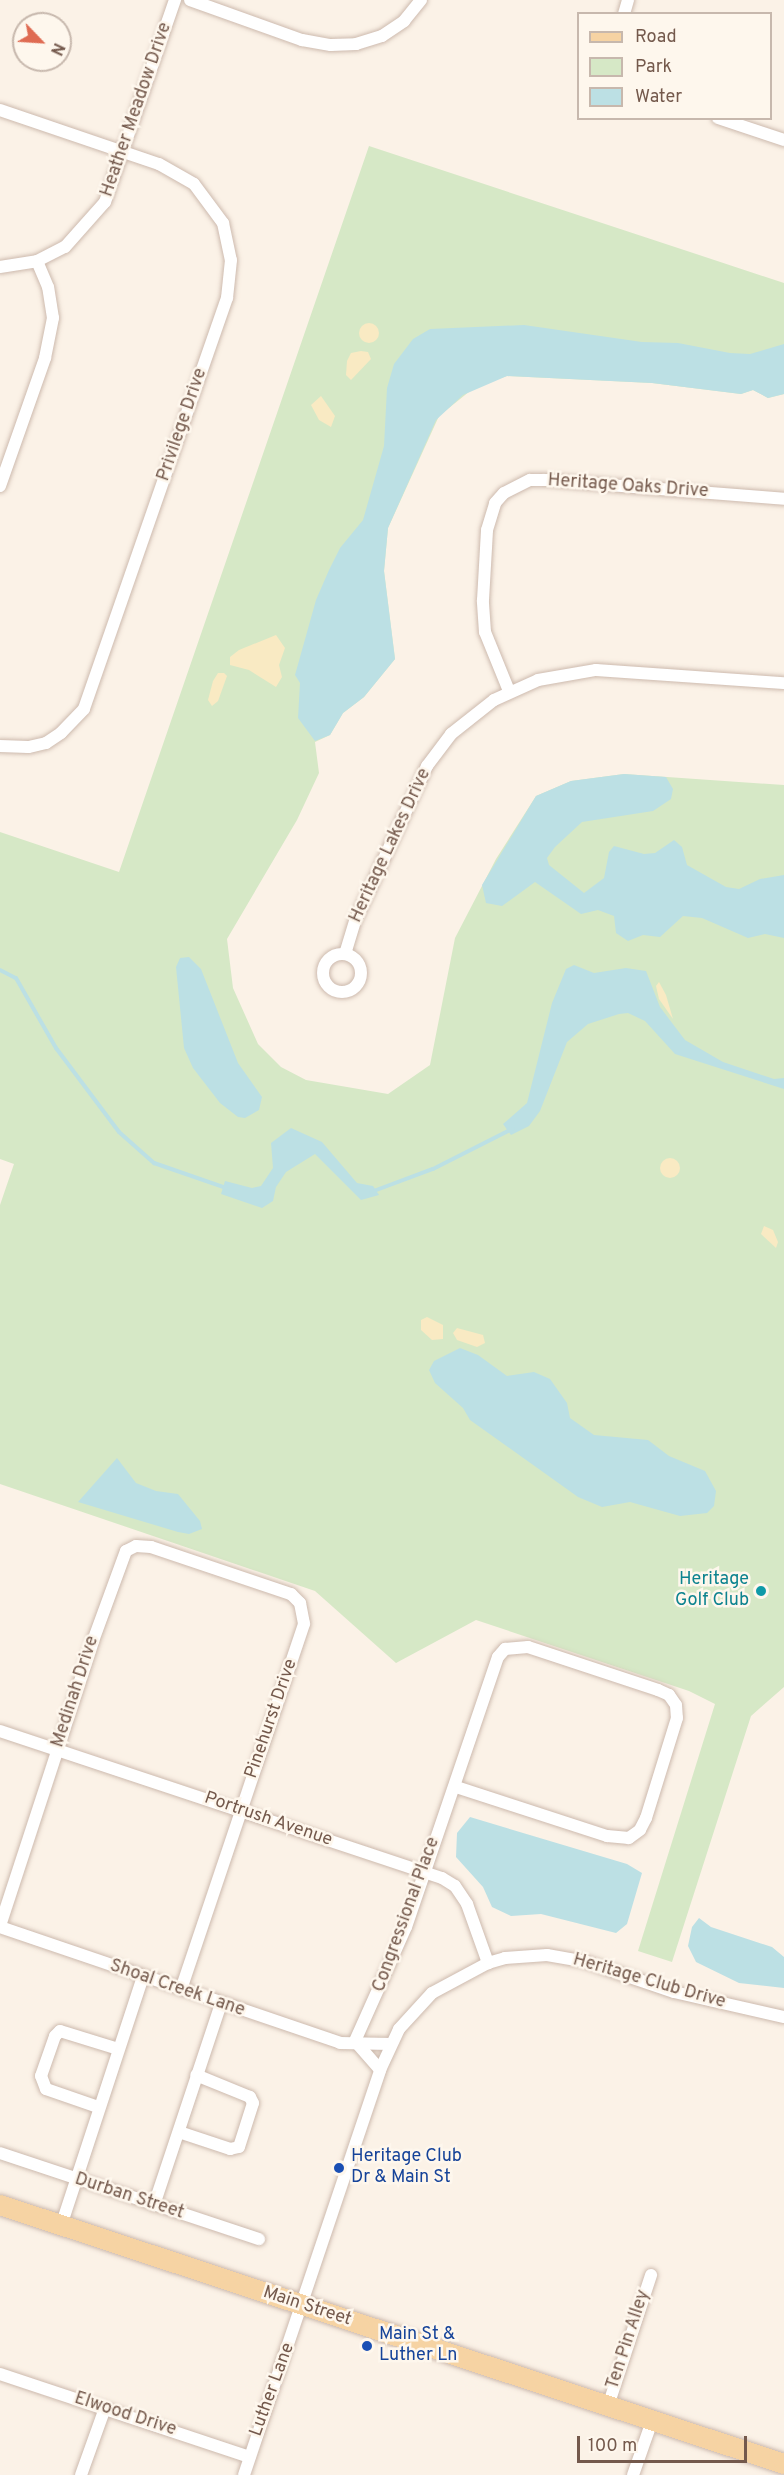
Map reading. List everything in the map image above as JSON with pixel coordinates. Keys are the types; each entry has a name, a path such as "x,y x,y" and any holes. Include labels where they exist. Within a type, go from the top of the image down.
{"main road":[{"name":"Main Street","path":"0,2205 784,2464"}],"street":[{"name":"Heather Meadow Drive","path":"0,267 37,261 65,247 87,226 105,202 125,152 175,0"},
{"path":"190,0 302,40 331,45 356,44 382,36 404,21 421,0"},
{"name":"Privilege Drive","path":"0,110 159,164 194,184 223,223 231,260 227,298 84,709 61,734 28,747 0,746"},
{"path":"724,120 784,140"},
{"path":"0,486 45,358 53,318 48,287 37,261"},
{"name":"Heritage Oaks Drive","path":"509,692 485,632 483,600 487,530 495,503 504,493 530,480 545,480 784,499"},
{"name":"Heritage Lakes Drive","path":"345,954 356,920 427,766 467,719 509,692 560,674 596,670 784,683"},
{"name":"Medinah Drive","path":"0,1926 126,1551 136,1546 151,1547 218,1570"},
{"name":"Pinehurst Drive","path":"182,1989 304,1615 300,1603 291,1594 218,1570"},
{"name":"Congressional Place","path":"355,2041 427,1872 498,1657 505,1649 528,1647 658,1690 669,1695 676,1706 678,1718 646,1818 640,1830 629,1838 607,1836 456,1787"},
{"name":"Portrush Avenue","path":"0,1731 427,1872 455,1886 467,1904 488,1963"},
{"name":"Shoal Creek Lane","path":"0,1926 221,2004 340,2043 355,2041 391,2044"},
{"name":"Heritage Club Drive","path":"303,2306 380,2070 391,2044 416,2007 432,1993 488,1963 527,1955 569,1958 674,1992 784,2017"},
{"path":"61,2226 98,2107 143,1977"},
{"path":"154,2205 221,2004"},
{"path":"98,2107 46,2089 41,2076 55,2036 60,2031 118,2049"},
{"path":"355,2041 380,2070"},
{"path":"178,2132 231,2149 239,2146 243,2136 253,2103 250,2097 196,2075"},
{"name":"Durban Street","path":"0,2153 259,2240"},
{"name":"Ten Pin Alley","path":"608,2406 651,2275"},
{"name":"Luther Lane","path":"244,2475 303,2306"},
{"name":"Elwood Drive","path":"0,2374 250,2457"},
{"path":"81,2475 105,2408"},
{"path":"633,2475 652,2421"}],"green space":[{"name":"Heritage Golf Club","path":"369,146 784,283 784,394 768,398 753,390 741,394 652,383 507,376 475,387 439,416 388,528 384,571 395,659 364,697 343,713 330,735 315,742 319,773 297,820 227,939 233,988 258,1044 281,1067 306,1080 388,1094 430,1065 455,938 496,859 536,796 571,781 624,774 784,785 784,1687 751,1716 672,1962 638,1951 715,1704 689,1691 476,1620 396,1663 315,1591 0,1484 0,1205 14,1164 0,1159 0,832 119,872"}],"sand":[{"path":"365,323 373,323 379,329 379,337 373,343 365,343 359,337 359,329"},
{"path":"368,352 371,359 351,380 346,375 347,361 351,353"},
{"path":"321,396 335,416 331,427 319,420 311,405"},
{"path":"276,635 285,648 279,665 282,677 276,687 249,670 230,665 230,657 239,650"},
{"path":"218,673 224,673 227,676 218,701 212,706 208,700 213,681"},
{"path":"659,982 666,995 673,1019 659,999 656,986"},
{"path":"670,1158 677,1161 680,1168 677,1175 670,1178 663,1175 660,1168 663,1161"},
{"path":"764,1226 773,1230 778,1242 776,1248 761,1234"},
{"path":"427,1317 443,1325 443,1339 432,1340 421,1330 421,1320"},
{"path":"457,1328 483,1335 485,1343 477,1347 457,1340 453,1333"}],"water":[{"path":"524,325 642,342 678,343 730,353 750,354 784,344 784,394 768,398 753,390 741,394 652,383 507,376 463,395 436,420 388,528 384,571 395,659 364,697 343,713 330,735 315,741 298,718 300,683 295,675 316,600 329,570 340,548 363,520 384,446 387,388 394,364 413,339 430,329"},
{"path":"624,774 666,777 673,789 671,799 653,811 582,822 555,847 547,858 549,865 584,893 604,878 609,852 614,846 644,854 655,853 674,840 682,847 687,865 726,887 739,889 760,879 784,875 784,938 765,934 748,938 702,918 683,916 660,937 643,935 628,941 616,933 614,916 598,910 581,914 535,882 502,906 486,903 482,885 536,796 571,781"},
{"path":"189,957 201,969 238,1063 262,1097 259,1110 245,1118 238,1117 220,1103 193,1068 184,1048 176,967 180,958"},
{"path":"574,965 594,973 626,968 646,971 660,1007 685,1040 723,1062 774,1079 784,1078 784,1089 675,1054 645,1021 628,1013 619,1014 588,1024 567,1042 540,1111 529,1126 511,1135 503,1124 527,1103 552,1003 566,969"},
{"path":"291,1128 322,1142 357,1183 373,1186 379,1195 361,1200 315,1154 286,1172 276,1187 273,1201 262,1208 221,1194 225,1181 252,1188 261,1186 273,1168 271,1143"},
{"path":"460,1348 478,1355 507,1376 534,1372 550,1379 567,1403 570,1418 594,1435 648,1440 669,1456 705,1471 716,1491 714,1506 707,1513 680,1516 630,1502 602,1507 578,1497 470,1420 463,1408 435,1383 429,1370 434,1361"},
{"path":"117,1458 136,1483 156,1491 178,1494 200,1521 202,1529 189,1534 178,1532 78,1502"},
{"path":"470,1817 627,1864 642,1873 627,1924 616,1933 541,1914 511,1916 492,1907 483,1887 456,1857 457,1833"},
{"path":"699,1918 711,1927 772,1947 784,1957 784,1988 739,1983 696,1962 688,1946 692,1927"}],"waterway":[{"path":"0,970 16,978 56,1048 119,1132 154,1163 226,1188"},
{"path":"371,1192 433,1169 512,1129"}],"place":[{"name":"Heritage Golf Club","path":"761,1591"},
{"name":"Heritage Club Dr & Main St","path":"339,2168"},
{"name":"Main St & Luther Ln","path":"367,2346"}]}
